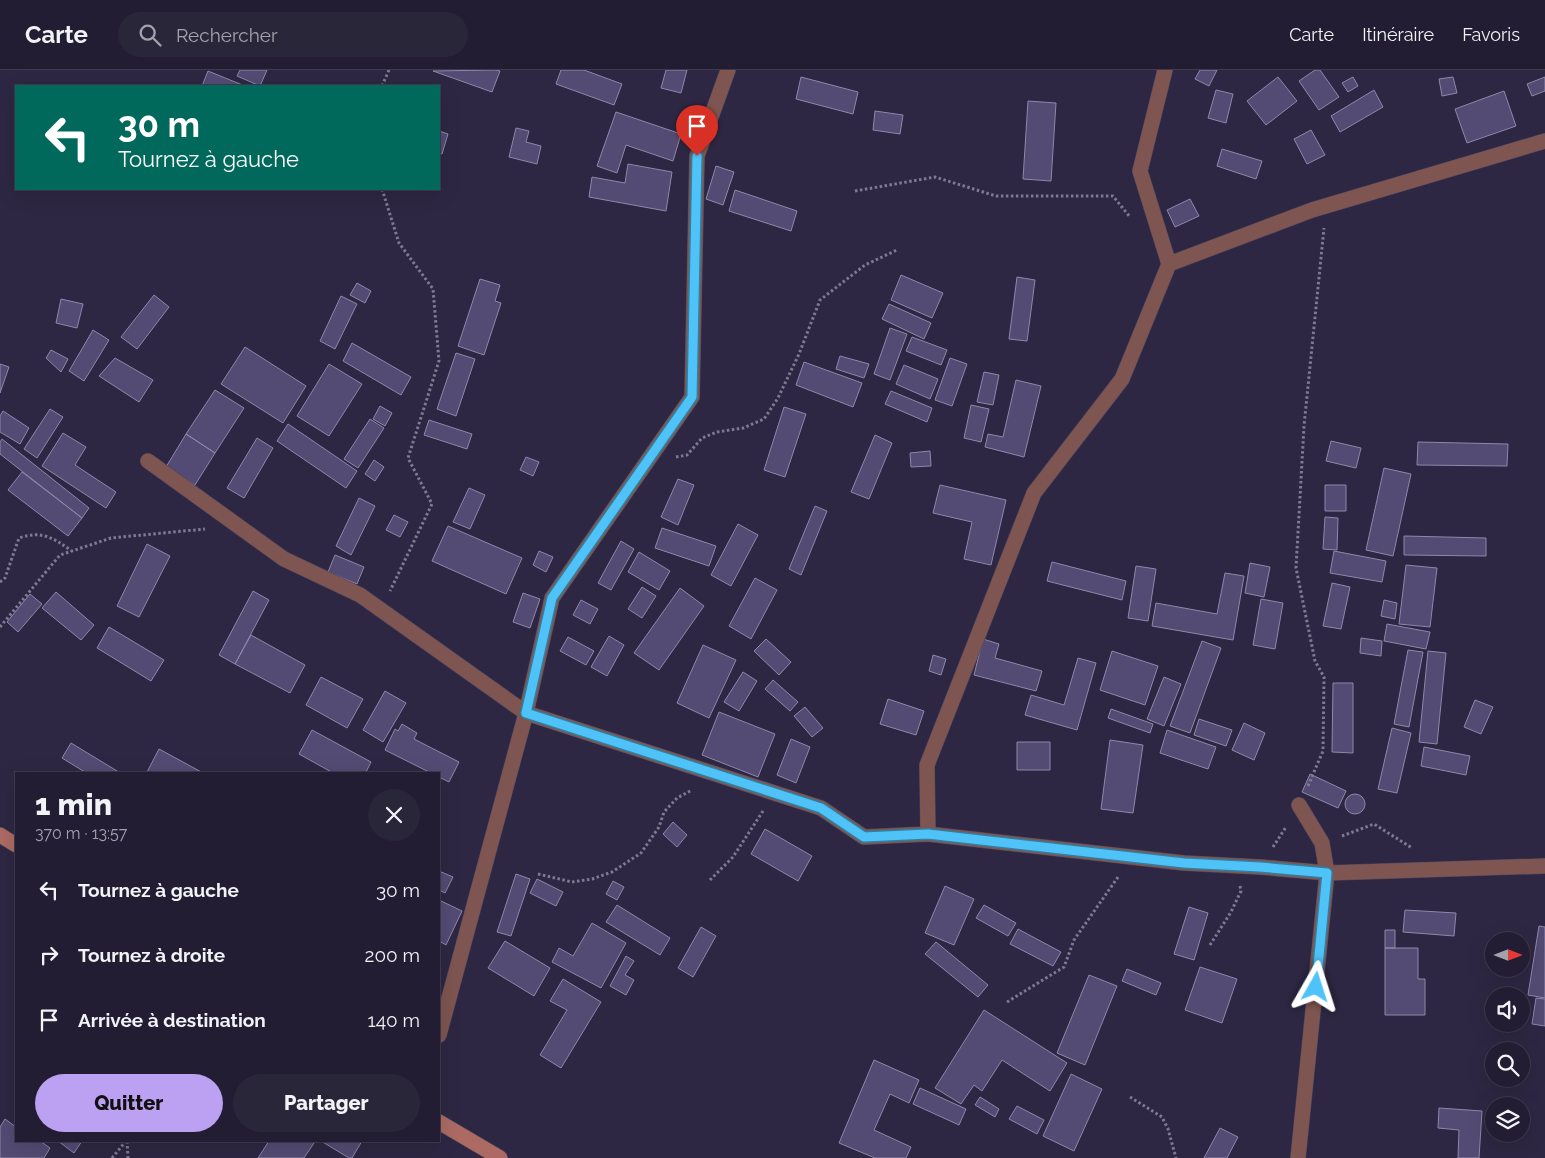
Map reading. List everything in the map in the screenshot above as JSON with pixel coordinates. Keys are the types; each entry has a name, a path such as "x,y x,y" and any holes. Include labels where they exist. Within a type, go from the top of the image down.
{"main road":[{"path":"0,835 15,844"},
{"path":"440,1123 500,1158"}],"street":[{"path":"440,1031 526,713 552,598 692,397 697,156 728,70"},
{"path":"928,834 927,765 1034,493 1122,379 1169,264 1140,171 1165,70"},
{"path":"1169,264 1326,206 1545,141"},
{"path":"148,461 284,559 360,595 526,713 821,808 864,837 928,834 1138,858 1327,873 1545,866"},
{"path":"1298,1158 1327,873 1322,844 1299,805"}],"path":[{"path":"382,85 389,70"},
{"path":"855,191 935,177 996,196 1113,196 1132,218"},
{"path":"381,610 432,504 408,458 439,361 433,289 400,244 382,190"},
{"path":"1260,867 1299,805 1323,751 1324,677 1315,661 1296,568 1304,426 1326,206"},
{"path":"646,463 687,455 702,438 717,432 743,428 764,419 778,398 800,354 820,300 865,265 897,250"},
{"path":"0,627 60,555 111,538 238,526"},
{"path":"0,582 5,578 19,538 32,534 53,537 72,551"},
{"path":"538,874 572,882 592,879 612,872 641,853 659,827 664,812 677,798 722,776"},
{"path":"710,880 733,857 762,812 778,794"},
{"path":"1322,844 1374,824"},
{"path":"1007,1002 1064,967 1074,940 1116,880 1138,858"},
{"path":"1210,946 1231,912 1241,891 1234,867"},
{"path":"1130,1097 1162,1117 1168,1129 1176,1158"},
{"path":"112,1158 126,1142"},
{"path":"127,1142 128,1158"}],"building":[{"path":"240,70 267,70 260,85 237,76"},
{"path":"561,70 584,70 622,84 614,105 556,84"},
{"path":"666,70 687,70 681,93 661,88"},
{"path":"1200,70 1217,70 1209,86 1195,79"},
{"path":"1315,70 1320,70 1339,97 1319,110 1299,81"},
{"path":"208,71 243,85 202,85"},
{"path":"433,71 500,71 492,92"},
{"path":"801,77 858,92 853,114 796,99"},
{"path":"1278,77 1297,101 1266,125 1247,101"},
{"path":"1353,77 1358,86 1348,92 1342,83"},
{"path":"1453,77 1457,93 1442,96 1439,79"},
{"path":"1545,77 1545,91 1532,96 1527,84"},
{"path":"1216,90 1233,94 1226,123 1208,118"},
{"path":"1374,90 1383,107 1340,132 1331,116"},
{"path":"1504,91 1516,126 1467,143 1455,109"},
{"path":"1028,101 1056,103 1051,181 1023,179"},
{"path":"875,111 903,115 900,134 873,130"},
{"path":"616,112 681,134 673,161 626,145 617,173 597,166"},
{"path":"516,128 529,131 526,142 541,146 537,164 509,157"},
{"path":"1311,130 1325,155 1307,164 1294,139"},
{"path":"440,131 448,134 442,154 440,153"},
{"path":"1222,149 1262,161 1256,179 1217,166"},
{"path":"628,164 672,172 666,211 589,197 592,177 625,183"},
{"path":"716,166 734,172 723,205 706,199"},
{"path":"735,190 797,211 791,231 729,211"},
{"path":"1190,199 1199,216 1175,227 1167,210"},
{"path":"901,275 943,293 932,318 891,300"},
{"path":"1017,277 1035,280 1027,341 1009,339"},
{"path":"480,279 500,285 495,301 501,303 484,355 458,346"},
{"path":"357,283 371,291 365,303 350,295"},
{"path":"154,295 169,307 137,349 121,337"},
{"path":"341,296 357,304 335,349 320,341"},
{"path":"61,299 83,304 77,328 56,323"},
{"path":"889,304 931,323 924,339 882,319"},
{"path":"890,328 907,334 890,380 874,374"},
{"path":"93,330 109,340 84,381 69,371"},
{"path":"912,337 947,350 941,365 906,351"},
{"path":"352,343 411,377 401,395 343,361"},
{"path":"245,347 306,386 283,423 221,384"},
{"path":"51,350 68,359 61,372 46,358"},
{"path":"456,353 475,359 456,416 437,409"},
{"path":"840,356 869,364 864,378 836,369"},
{"path":"115,358 153,380 139,402 99,376"},
{"path":"950,358 967,364 952,406 935,400"},
{"path":"804,362 862,383 853,407 796,385"},
{"path":"0,364 9,367 0,393"},
{"path":"329,364 362,384 329,436 297,416"},
{"path":"904,365 938,379 930,399 896,384"},
{"path":"984,372 999,375 993,405 977,402"},
{"path":"1016,380 1041,386 1024,457 985,447 988,434 1003,437"},
{"path":"215,390 244,408 215,453 186,434"},
{"path":"891,391 932,408 927,422 885,404"},
{"path":"971,405 989,409 981,442 964,438"},
{"path":"380,406 392,413 385,426 373,419"},
{"path":"784,407 806,414 785,477 764,470"},
{"path":"50,409 63,417 37,458 24,449"},
{"path":"3,411 29,428 20,444 0,432 0,416"},
{"path":"370,419 384,428 358,468 344,459"},
{"path":"429,420 472,434 467,449 424,435"},
{"path":"288,424 357,471 346,488 277,441"},
{"path":"63,433 86,447 75,465 116,492 106,508 42,466"},
{"path":"186,434 215,453 195,485 166,467"},
{"path":"875,435 892,443 869,499 851,492"},
{"path":"257,438 273,448 244,498 227,488"},
{"path":"2,439 89,508 82,518 0,454 0,442"},
{"path":"1331,441 1361,448 1356,468 1326,461"},
{"path":"1418,442 1508,444 1507,466 1417,465"},
{"path":"930,451 931,466 911,467 910,453"},
{"path":"526,457 539,462 533,476 520,470"},
{"path":"374,460 384,467 375,481 365,474"},
{"path":"1384,468 1411,474 1393,556 1366,550"},
{"path":"22,472 82,518 68,536 8,490"},
{"path":"678,479 694,485 678,525 661,517"},
{"path":"940,485 1006,500 991,565 964,559 972,522 933,513"},
{"path":"1325,485 1346,485 1346,511 1325,511"},
{"path":"469,488 485,495 470,529 453,522"},
{"path":"359,498 375,506 351,555 336,546"},
{"path":"815,506 827,511 801,575 789,569"},
{"path":"394,515 408,522 400,537 386,530"},
{"path":"1325,517 1338,518 1337,550 1323,549"},
{"path":"738,524 758,535 731,586 711,575"},
{"path":"448,526 522,558 506,594 432,561"},
{"path":"662,528 716,546 709,566 655,548"},
{"path":"1404,536 1486,538 1486,556 1404,555"},
{"path":"621,541 634,549 611,590 598,583"},
{"path":"147,544 170,556 139,617 117,606"},
{"path":"539,551 553,557 546,572 533,565"},
{"path":"1334,551 1386,561 1382,582 1330,573"},
{"path":"639,552 670,571 659,590 628,572"},
{"path":"335,555 364,567 357,584 328,572"},
{"path":"1052,562 1126,581 1122,600 1047,581"},
{"path":"1250,563 1270,567 1264,597 1245,593"},
{"path":"1406,565 1437,568 1430,627 1399,624"},
{"path":"1136,566 1156,569 1148,621 1128,618"},
{"path":"1225,573 1244,576 1233,640 1152,626 1156,603 1217,614"},
{"path":"755,578 777,590 751,639 729,626"},
{"path":"1332,583 1350,587 1341,629 1323,626"},
{"path":"642,587 656,596 642,618 628,609"},
{"path":"680,588 704,606 659,670 634,653"},
{"path":"253,591 269,600 235,664 219,655"},
{"path":"56,592 94,625 81,640 42,608"},
{"path":"523,593 540,599 530,628 513,622"},
{"path":"30,594 42,604 18,632 7,622"},
{"path":"1261,599 1283,603 1275,649 1253,645"},
{"path":"581,600 598,609 590,624 573,615"},
{"path":"1384,600 1397,603 1395,619 1381,616"},
{"path":"1387,624 1430,632 1426,649 1384,641"},
{"path":"109,627 164,660 151,681 97,648"},
{"path":"251,635 305,665 290,693 235,664"},
{"path":"609,636 624,645 607,676 591,667"},
{"path":"568,637 594,651 586,665 560,651"},
{"path":"1361,638 1382,641 1381,656 1360,653"},
{"path":"766,639 791,662 779,675 754,651"},
{"path":"983,639 999,644 995,658 1042,671 1036,691 974,675"},
{"path":"1202,641 1221,648 1190,733 1170,726"},
{"path":"703,645 736,660 709,718 677,703"},
{"path":"1408,650 1423,652 1409,727 1394,724"},
{"path":"1112,651 1158,666 1145,705 1100,690"},
{"path":"1428,651 1446,653 1437,744 1419,742"},
{"path":"933,655 946,659 941,675 929,671"},
{"path":"1078,658 1096,663 1077,730 1025,715 1031,695 1064,705"},
{"path":"743,672 757,681 739,711 724,702"},
{"path":"321,677 363,699 347,728 306,705"},
{"path":"1164,677 1181,684 1164,726 1147,719"},
{"path":"773,680 798,702 790,711 765,689"},
{"path":"1333,683 1353,683 1353,753 1332,752"},
{"path":"385,691 406,703 383,742 363,730"},
{"path":"888,699 924,711 916,735 880,724"},
{"path":"1475,700 1493,707 1481,734 1464,727"},
{"path":"805,707 823,728 812,737 794,716"},
{"path":"1111,709 1153,724 1150,733 1108,718"},
{"path":"719,712 775,734 758,777 702,755"},
{"path":"1199,719 1232,730 1226,746 1194,735"},
{"path":"1244,723 1265,733 1254,760 1232,750"},
{"path":"402,724 417,733 414,739 459,762 449,782 440,778 440,772 429,772 385,750 395,729 398,731"},
{"path":"1392,728 1411,733 1397,793 1378,789"},
{"path":"312,730 371,762 366,772 331,772 299,754"},
{"path":"1167,730 1216,747 1208,769 1160,753"},
{"path":"791,739 810,747 796,783 777,775"},
{"path":"1110,740 1143,745 1133,813 1101,809"},
{"path":"1017,742 1050,742 1050,770 1017,770"},
{"path":"71,743 119,772 85,772 62,758"},
{"path":"1424,747 1470,756 1466,775 1421,766"},
{"path":"159,749 201,772 147,772"},
{"path":"1310,774 1346,791 1338,808 1302,792"},
{"path":"1355,794 1362,797 1365,804 1362,811 1355,814 1348,811 1345,804 1348,797"},
{"path":"673,822 687,835 677,847 663,834"},
{"path":"765,829 812,856 798,881 751,854"},
{"path":"440,871 453,877 445,893 440,890"},
{"path":"516,874 530,879 511,936 497,932"},
{"path":"537,879 563,892 556,906 530,893"},
{"path":"613,881 624,887 617,900 606,894"},
{"path":"945,886 974,899 954,945 925,933"},
{"path":"440,900 462,911 446,945 440,942"},
{"path":"617,905 670,938 660,955 606,922"},
{"path":"984,905 1016,923 1008,936 976,918"},
{"path":"1189,907 1208,913 1194,960 1174,954"},
{"path":"1405,910 1456,913 1454,936 1403,932"},
{"path":"592,923 626,943 601,988 552,962 559,948 573,956"},
{"path":"1539,926 1545,927 1545,998 1530,995 1529,987"},
{"path":"701,927 716,936 693,977 678,968"},
{"path":"1018,929 1061,952 1053,966 1010,944"},
{"path":"1385,930 1395,930 1395,948 1385,948"},
{"path":"505,941 550,968 534,996 488,968"},
{"path":"936,942 988,985 978,997 925,954"},
{"path":"1385,948 1418,948 1418,979 1425,979 1425,1015 1385,1015"},
{"path":"626,956 634,961 625,975 634,980 626,995 610,986"},
{"path":"1200,967 1237,979 1222,1023 1185,1010"},
{"path":"1127,969 1161,983 1156,995 1122,981"},
{"path":"1089,975 1117,986 1085,1065 1057,1053"},
{"path":"563,979 601,1002 561,1068 540,1055 567,1010 550,1001"},
{"path":"1536,998 1545,999 1545,1026 1532,1024"},
{"path":"984,1010 1067,1063 1050,1091 1002,1060 982,1091 974,1085 961,1104 935,1088"},
{"path":"874,1060 919,1080 909,1103 890,1094 874,1130 911,1147 906,1158 875,1158 839,1143"},
{"path":"1071,1074 1102,1089 1074,1151 1043,1136"},
{"path":"920,1088 966,1109 959,1125 913,1104"},
{"path":"980,1097 999,1109 995,1117 975,1105"},
{"path":"1017,1106 1044,1120 1037,1134 1009,1119"},
{"path":"1439,1108 1482,1111 1479,1158 1458,1158 1459,1130 1438,1128"},
{"path":"5,1119 15,1126 15,1142 41,1142 50,1148 44,1158 0,1158 0,1127"},
{"path":"1220,1128 1238,1137 1227,1158 1204,1158"},
{"path":"59,1142 81,1142 74,1153"},
{"path":"268,1142 314,1143 304,1158 258,1158"},
{"path":"323,1142 361,1142 352,1158"}],"route":[{"path":"697,156 692,397 552,598 526,713 821,808 864,837 928,834 1184,863 1327,873 1316,987"}]}
